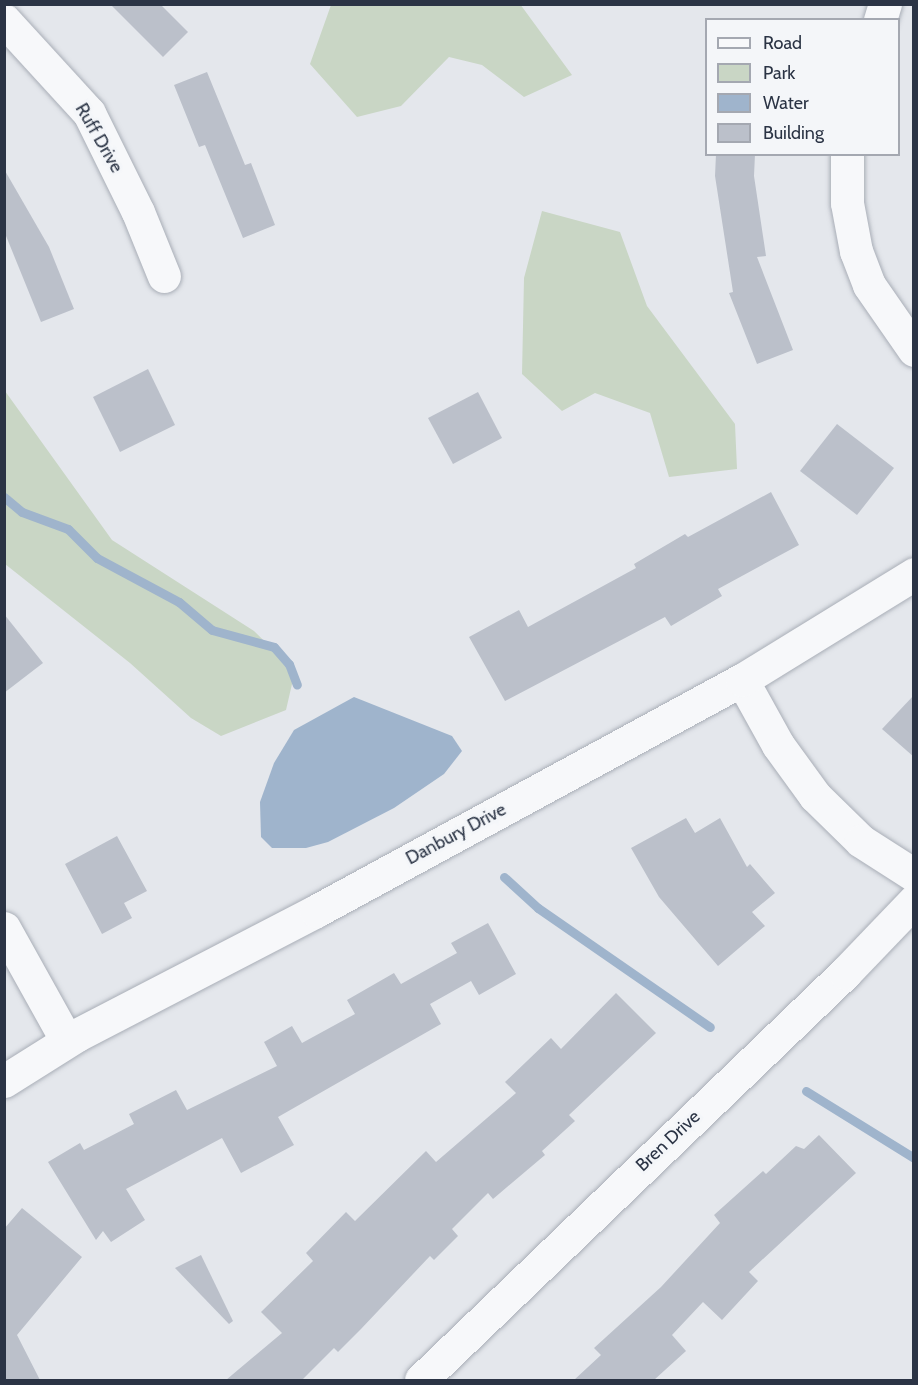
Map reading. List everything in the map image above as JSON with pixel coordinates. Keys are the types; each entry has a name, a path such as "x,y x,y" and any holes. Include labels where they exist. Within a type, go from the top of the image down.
{"street":[{"name":"Ruff Drive","path":"4,20 89,113 138,212 164,276"},
{"path":"847,156 848,212 856,251 869,285 914,350"},
{"name":"Danbury Drive","path":"4,1081 67,1041 742,680 909,578"},
{"path":"742,680 778,745 825,808 861,840 914,875"},
{"name":"Bren Drive","path":"421,1380 845,973 914,901"},
{"path":"4,928 67,1041"}],"green space":[{"path":"520,4 572,75 524,97 482,65 449,57 401,106 357,117 310,64 331,5"},
{"path":"542,211 620,232 647,306 735,424 737,469 669,477 650,413 595,393 562,411 522,374 524,278"},
{"path":"5,391 112,540 254,631 295,671 286,710 221,736 191,718 130,663 5,564"}],"water":[{"path":"354,697 452,736 462,751 444,774 394,808 328,842 306,848 272,848 261,837 260,802 274,763 294,730"}],"building":[{"path":"110,4 160,4 188,32 163,57"},
{"path":"207,72 245,165 251,163 275,225 243,238 205,145 199,147 174,85"},
{"path":"716,156 755,156 754,176 766,256 757,257 793,350 757,364 729,293 733,292 715,176"},
{"path":"4,169 49,247 74,309 41,322 4,231"},
{"path":"148,369 175,425 120,452 93,397"},
{"path":"478,392 502,438 453,464 428,418"},
{"path":"837,424 894,468 857,515 800,471"},
{"path":"771,492 799,545 718,589 722,596 671,626 665,617 505,701 469,637 519,610 528,627 636,568 634,564 685,534 688,537"},
{"path":"4,614 43,663 4,693"},
{"path":"914,695 914,757 882,729"},
{"path":"686,818 695,833 720,818 747,867 750,864 775,893 752,912 765,926 718,966 659,897 631,848"},
{"path":"117,836 147,891 124,903 132,918 102,934 65,864"},
{"path":"488,923 516,974 479,995 471,981 430,1004 441,1024 278,1117 294,1145 241,1173 222,1138 126,1189 145,1220 111,1242 103,1231 96,1240 48,1162 80,1143 84,1150 134,1124 129,1114 176,1090 187,1110 277,1066 264,1042 292,1026 302,1043 355,1014 347,1000 394,973 401,984 457,953 451,943"},
{"path":"616,993 656,1033 569,1115 575,1121 542,1151 545,1155 493,1199 488,1193 452,1229 458,1236 434,1260 430,1256 338,1352 334,1348 302,1380 226,1380 282,1333 261,1312 313,1261 306,1253 346,1212 355,1221 426,1151 436,1162 516,1093 505,1082 551,1038 561,1049"},
{"path":"819,1135 856,1173 749,1272 758,1281 722,1320 703,1302 672,1335 686,1351 654,1380 574,1380 601,1355 594,1348 661,1287 720,1223 714,1215 763,1171 766,1174 796,1146 804,1149"},
{"path":"22,1208 82,1257 17,1335 40,1380 4,1380 4,1229"},
{"path":"201,1255 233,1321 229,1324 175,1268"}],"waterway":[{"path":"4,497 22,512 68,529 97,558 179,602 212,630 274,647 289,664 297,685"},
{"path":"504,877 538,908 710,1027"},
{"path":"806,1091 914,1158"}]}
